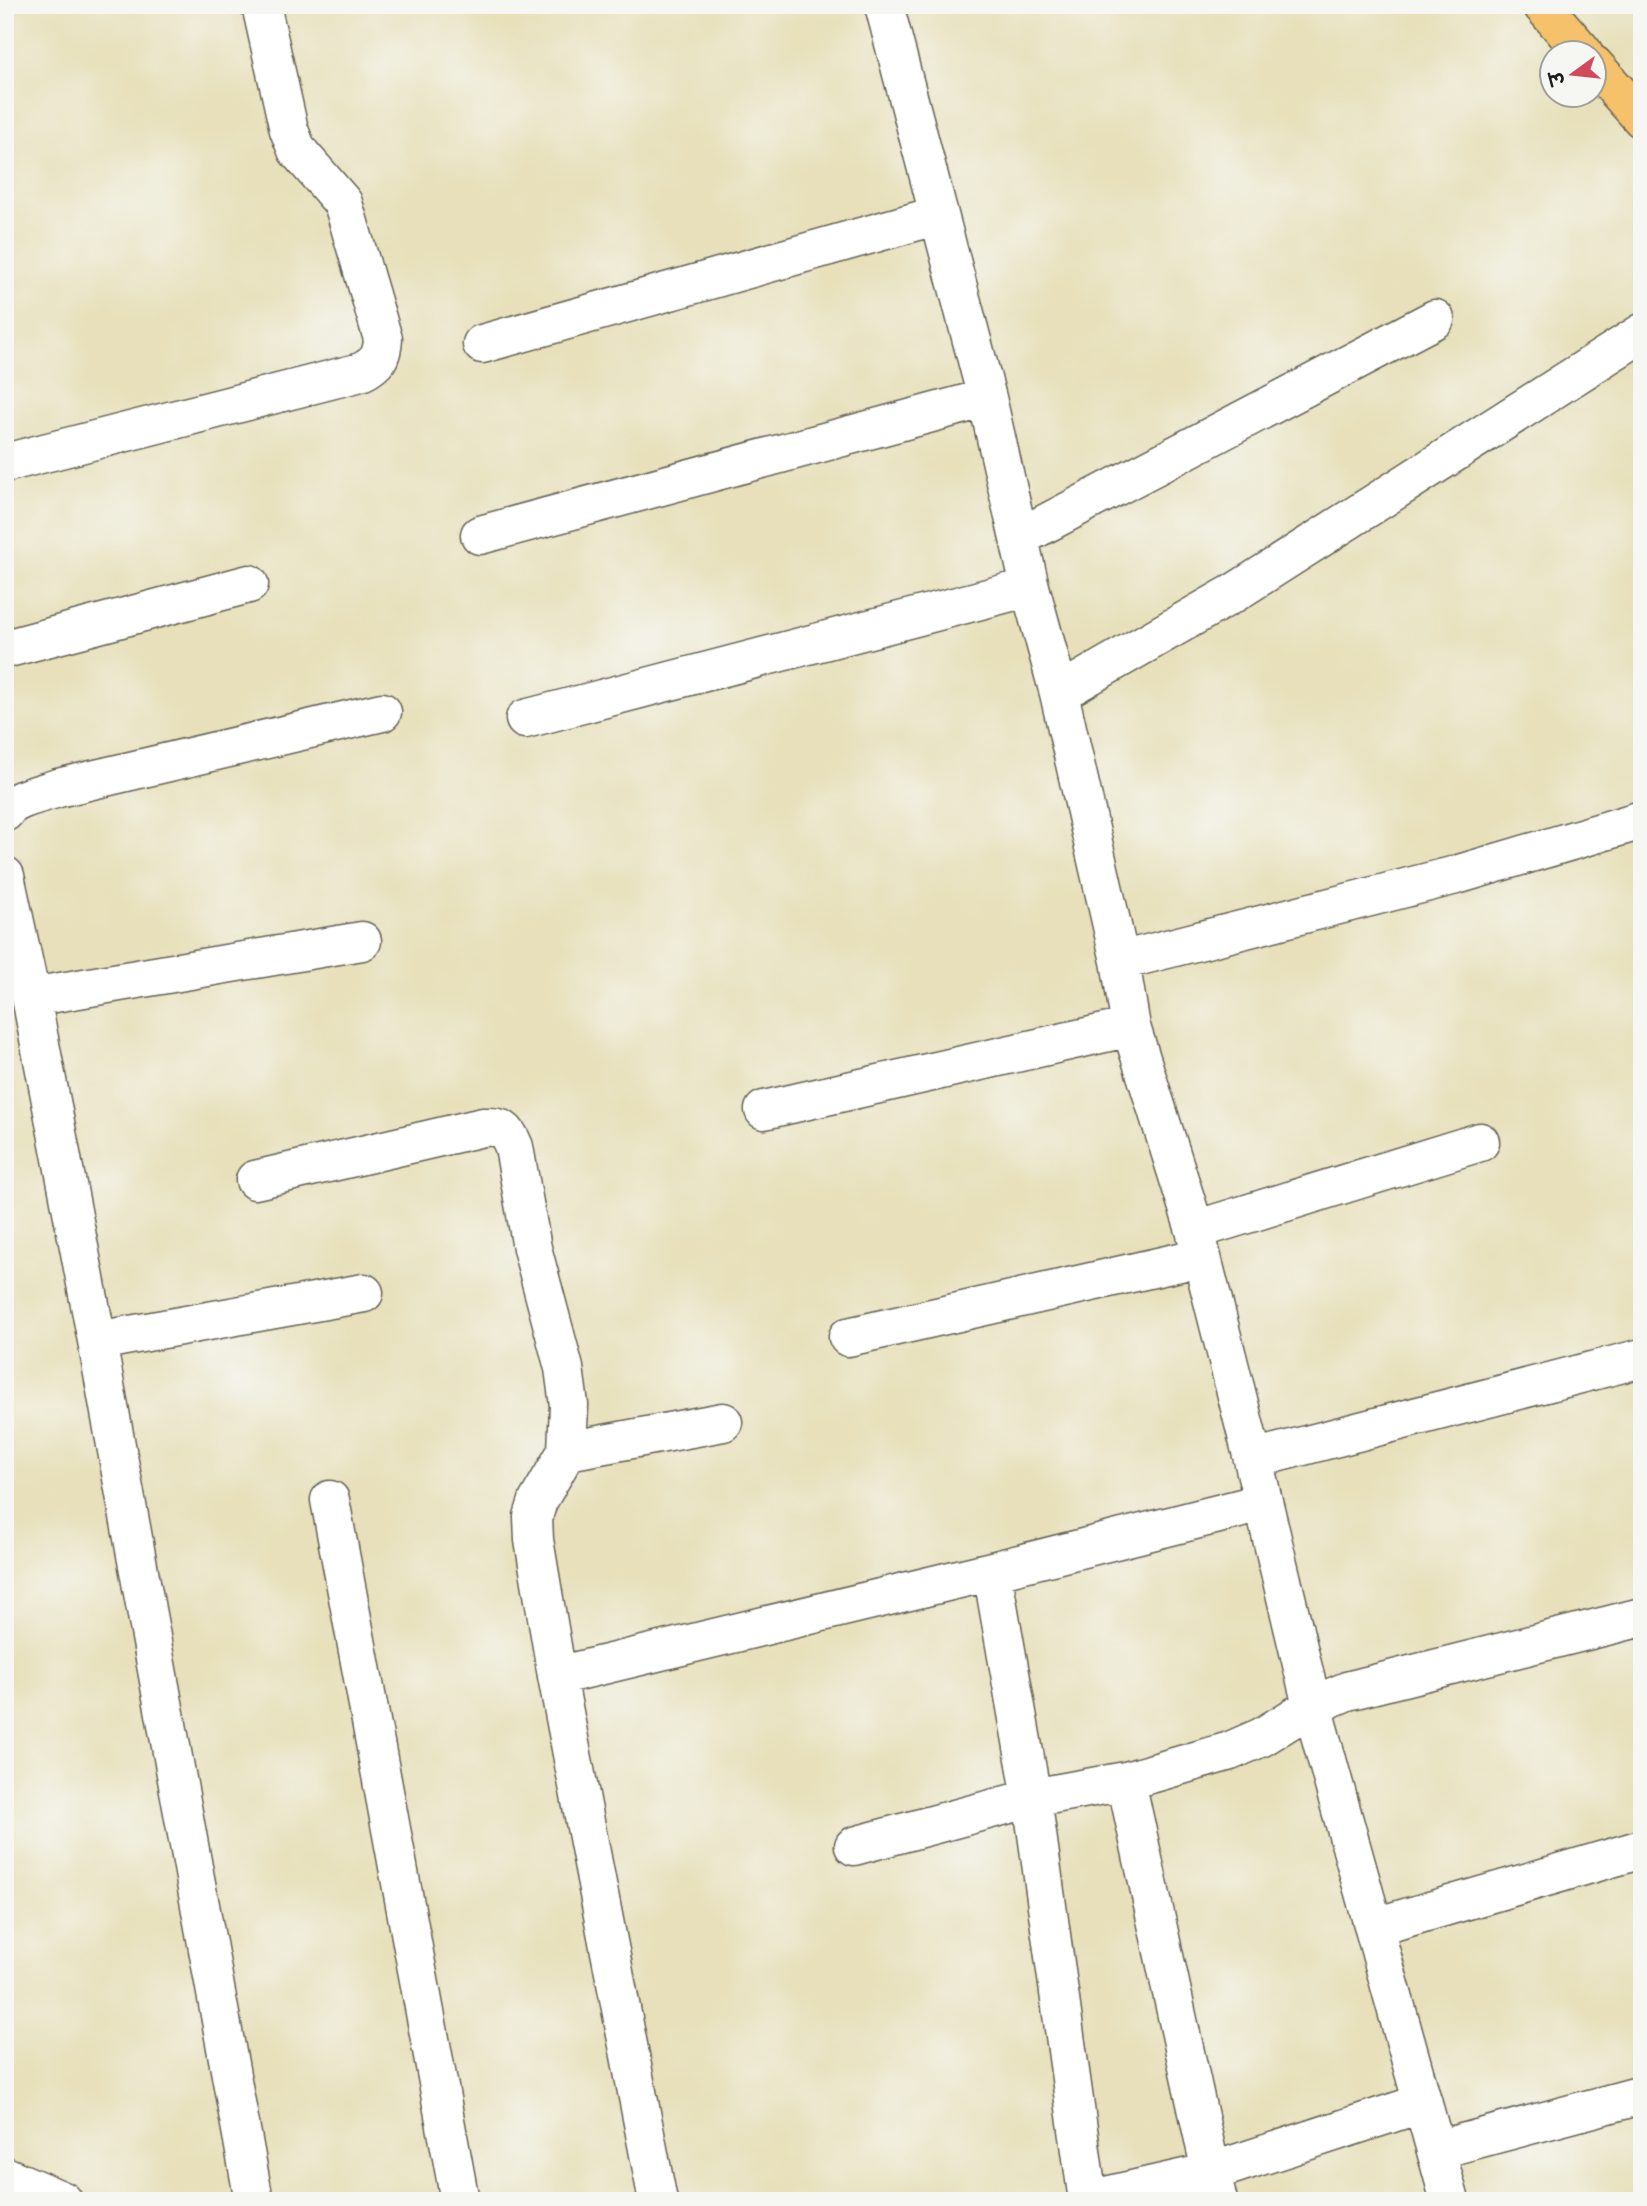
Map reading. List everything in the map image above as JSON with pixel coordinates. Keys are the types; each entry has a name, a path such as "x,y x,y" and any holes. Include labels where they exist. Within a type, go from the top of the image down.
{"highway":[{"path":"1542,5 1571,38"},
{"path":"1608,81 1642,119"}],"street":[{"path":"5,463 361,372 374,366 383,355 383,339 343,203 297,150 289,130 261,5"},
{"path":"884,5 987,398 1030,587 1059,693 1120,961 1131,1027 1199,1244 1312,1706 1450,2201"},
{"path":"482,344 939,215"},
{"path":"1020,537 1435,319"},
{"path":"1059,693 1234,593 1642,333"},
{"path":"480,535 987,398"},
{"path":"5,649 248,584"},
{"path":"525,719 1030,587"},
{"path":"5,812 8,807 24,799 58,788 382,712"},
{"path":"1120,961 1456,875 1642,820"},
{"path":"5,876 97,1341 254,2201"},
{"path":"31,997 362,942"},
{"path":"764,1110 1131,1027"},
{"path":"255,1180 482,1127 498,1126 509,1134 514,1147 531,1248 564,1368 569,1405 567,1451 538,1501 533,1517 534,1540 557,1676 658,2201"},
{"path":"848,1337 1199,1244 1480,1142"},
{"path":"97,1341 364,1293"},
{"path":"1253,1459 1642,1358"},
{"path":"567,1451 723,1422"},
{"path":"330,1500 460,2201"},
{"path":"557,1676 1262,1503"},
{"path":"992,1571 1032,1798 1088,2200 1215,2187 1423,2103"},
{"path":"854,1846 1032,1798 1126,1781 1230,1751 1262,1737 1312,1706 1347,1691 1642,1617"},
{"path":"1126,1781 1215,2187"},
{"path":"1375,1927 1642,1849"},
{"path":"1436,2150 1642,2095"},
{"path":"5,2176 63,2201"},
{"path":"5,2190 7,2201"}]}
